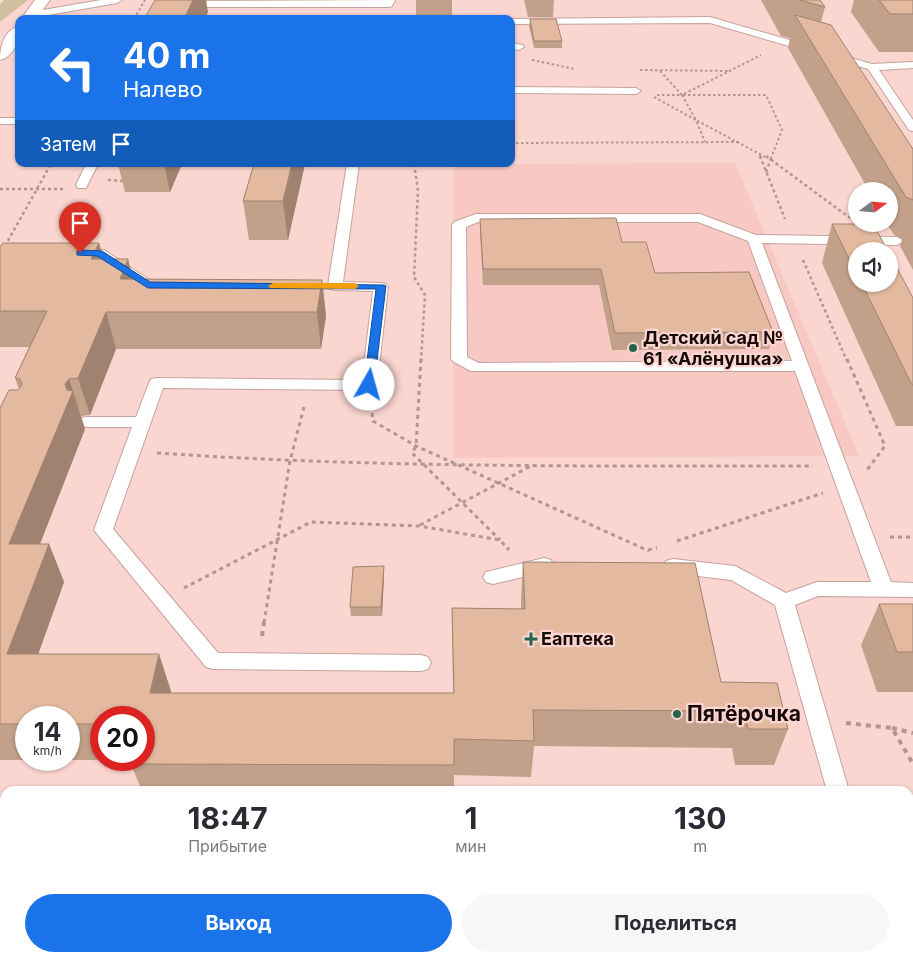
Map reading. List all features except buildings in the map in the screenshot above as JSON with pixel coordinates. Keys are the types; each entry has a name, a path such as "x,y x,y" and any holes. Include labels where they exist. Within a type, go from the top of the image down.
{"main road":[{"path":"31,15 43,0"},
{"path":"0,29 15,34"},
{"path":"0,55 15,35"}],"lane":[{"path":"39,15 117,0"},
{"path":"178,0 183,4 389,4 390,0"},
{"path":"515,20 543,16 710,20 872,67 913,65"},
{"path":"872,67 913,128"},
{"path":"515,90 636,91"},
{"path":"0,121 15,121"},
{"path":"77,187 90,167"},
{"path":"352,167 330,286 381,286 369,385 157,383 103,530 213,661 421,663"},
{"path":"801,366 476,368 459,359 459,225 476,218 700,218 754,239 897,241"},
{"path":"754,239 884,590"},
{"path":"70,253 99,253 148,285 177,285"},
{"path":"87,422 143,422"},
{"path":"655,554 735,573 784,601 837,786"},
{"path":"493,577 538,565 558,564"},
{"path":"784,601 817,589 913,590"}],"path":[{"path":"136,15 145,0"},
{"path":"682,95 786,42"},
{"path":"531,60 583,70"},
{"path":"660,71 682,95 696,120 705,142"},
{"path":"766,172 771,162 782,130 766,95 649,95 761,153 771,162 848,217"},
{"path":"515,143 740,142"},
{"path":"761,153 760,158 794,240 885,446 862,478"},
{"path":"2,251 49,167"},
{"path":"414,167 418,190 414,277 425,295 416,446 412,453 526,568"},
{"path":"0,188 77,187"},
{"path":"258,662 290,461 310,384"},
{"path":"369,385 373,421 416,446 655,554"},
{"path":"132,451 290,461 422,465 839,466"},
{"path":"419,526 531,465"},
{"path":"667,544 846,485"},
{"path":"161,600 311,522 419,526 500,540"},
{"path":"817,719 892,728 913,733"},
{"path":"892,728 913,764"}],"shaded area":[{"path":"4,0 28,0 0,22 0,5"},
{"name":"Детский сад № 61 «Алёнушка»","path":"735,163 859,456 453,458 453,167 515,167 515,164"}],"slow traffic":[{"path":"273,286 355,286"}],"place":[{"name":"Детский сад № 61 «Алёнушка»","path":"633,348"},
{"name":"Еаптека","path":"531,639"},
{"name":"Пятёрочка","path":"677,714"}],"route":[{"path":"80,253 99,253 148,285 381,286 369,385"}]}
